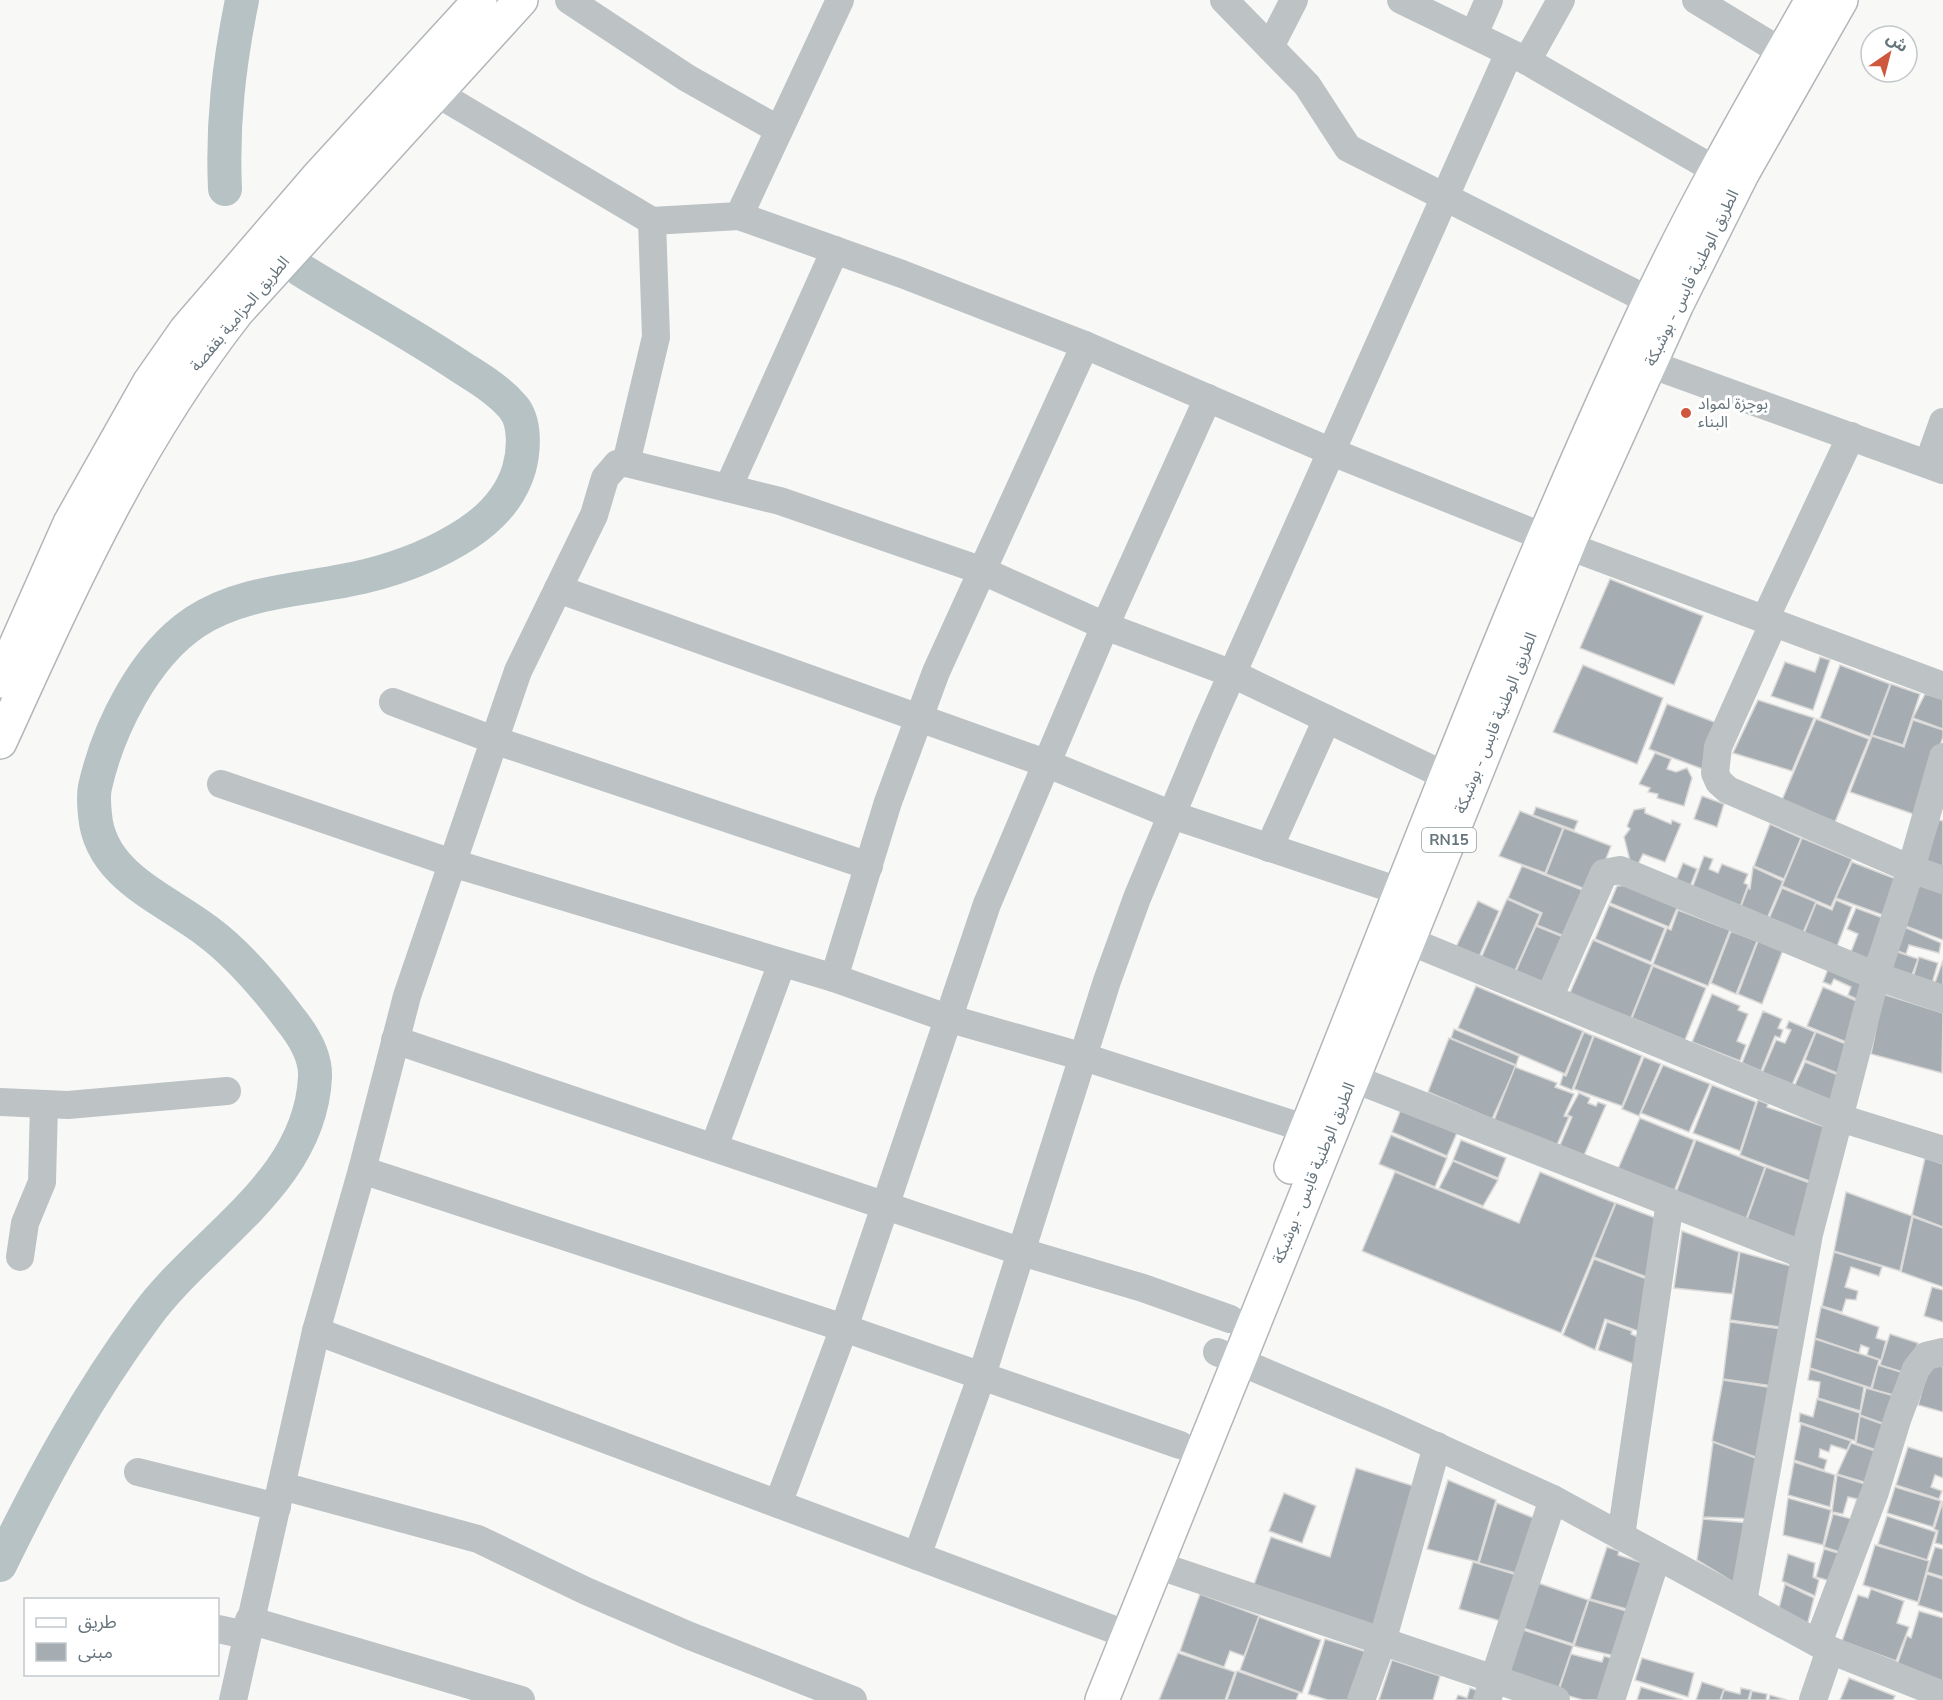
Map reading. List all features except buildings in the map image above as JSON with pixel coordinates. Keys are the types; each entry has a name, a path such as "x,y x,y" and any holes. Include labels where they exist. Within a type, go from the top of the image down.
{"main road":[{"name":"الطريق الحزامية بقفصة","path":"0,681 70,523 149,383 186,330 317,178 480,0"},
{"name":"الطريق الحزامية بقفصة","path":"0,742 93,541 139,455 196,364 237,312 521,0"},
{"name":"الطريق الوطنية قابس - بوشبكة","path":"1102,1700 1118,1631 1180,1444 1228,1356 1352,1078 1397,936 1402,892 1448,777 1556,541 1650,364 1726,177 1782,52 1812,0"},
{"name":"الطريق الوطنية قابس - بوشبكة","path":"1078,1700 1156,1565 1228,1356 1230,1319 1307,1129 1397,936 1650,301 1726,177 1841,0"}],"street":[{"path":"569,0 687,78 779,130"},
{"path":"1224,0 1317,98 1348,148 1446,195 1650,301"},
{"path":"1270,47 1294,0"},
{"path":"1401,0 1518,57 1726,177"},
{"path":"1474,34 1489,0"},
{"path":"917,1556 982,1376 1118,950 1172,815 1446,195 1518,57 1561,0"},
{"path":"1696,0 1782,52"},
{"path":"739,216 836,1"},
{"path":"435,92 652,221 739,216 835,250 1086,345 1332,452 1556,541 1943,686"},
{"path":"626,463 656,337 652,221"},
{"path":"728,488 835,250"},
{"path":"834,978 868,866 936,672 1086,345"},
{"path":"1650,364 1935,467 1943,423"},
{"path":"778,1504 844,1328 987,904 1105,626 1208,398"},
{"path":"1851,436 1769,621 1718,747 1715,773 1719,782 1728,790 1911,869 1943,880"},
{"path":"233,1700 316,1331 362,1170 395,1040 452,863 518,671 594,515 610,469 616,464 626,463 812,511 983,571 1105,626 1233,674 1448,777"},
{"path":"558,589 1048,764 1172,815 1402,892"},
{"path":"393,702 494,740 868,866"},
{"path":"1269,848 1327,719"},
{"path":"1743,1602 1804,1255 1876,976 1911,869 1943,757"},
{"path":"221,784 452,863 834,978 947,1018 1084,1057 1307,1129"},
{"path":"1549,998 1604,873 1611,870 1628,872 1876,976 1943,999"},
{"path":"1397,936 1840,1118 1943,1150"},
{"path":"714,1147 782,963"},
{"path":"395,1040 886,1204 1022,1252 1143,1288 1230,1319"},
{"path":"1352,1078 1804,1255"},
{"path":"0,1102 68,1105 227,1091"},
{"path":"20,1257 25,1223 42,1182 44,1104"},
{"path":"362,1170 844,1328 1180,1444"},
{"path":"1621,1536 1670,1202"},
{"path":"316,1331 1118,1631"},
{"path":"1813,1700 1824,1646 1898,1417 1916,1369 1926,1356 1943,1352"},
{"path":"1228,1356 1437,1446 1552,1499 1824,1646 1942,1690"},
{"path":"1361,1700 1382,1642 1437,1446"},
{"path":"138,1472 279,1496 478,1539 794,1689 853,1700"},
{"path":"1491,1690 1552,1499"},
{"path":"1611,1700 1657,1556"},
{"path":"1156,1565 1382,1642 1491,1690 1556,1700"},
{"path":"219,1629 248,1628 521,1700"}],"waterway":[{"path":"225,189 228,94 233,47 242,0"},
{"path":"0,1565 67,1437 125,1345 169,1288 250,1207 274,1179 294,1148 309,1115 315,1077 311,1053 304,1039 281,1007 251,972 207,931 154,896 121,870 99,836 94,804 95,787 119,718 144,674 177,636 195,622 214,611 256,597 345,581 406,564 456,541 485,520 500,505 511,488 521,462 523,437 520,420 513,407 501,395 422,342 301,270"}],"place":[{"name":"بوجزة لمواد البناء","path":"1686,413"}]}
